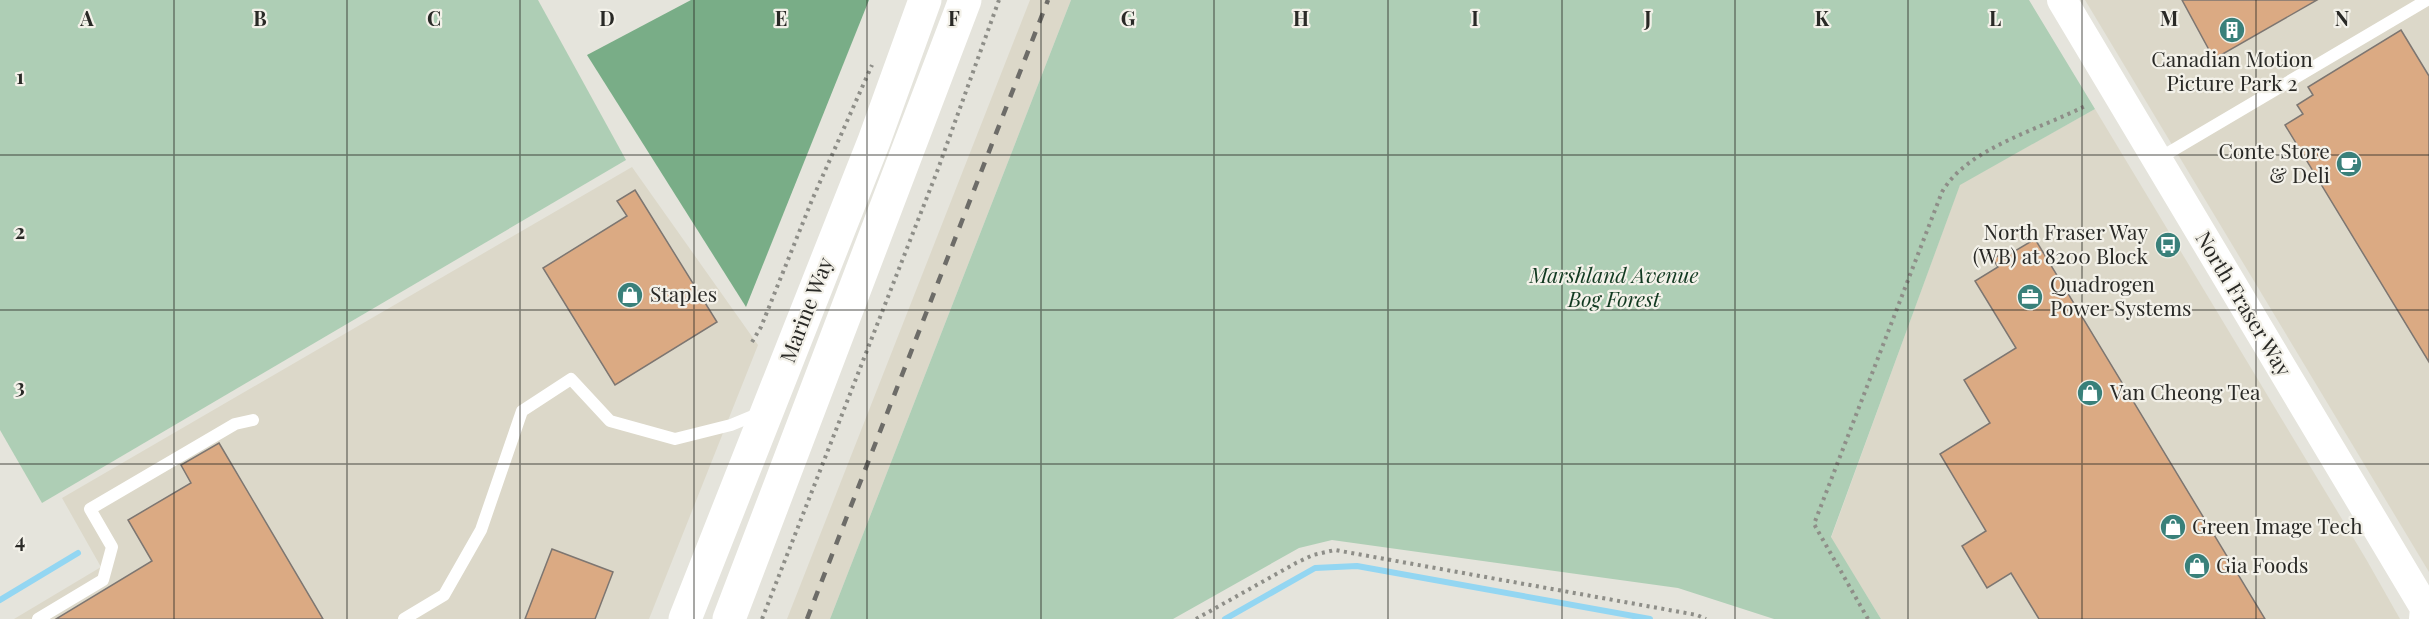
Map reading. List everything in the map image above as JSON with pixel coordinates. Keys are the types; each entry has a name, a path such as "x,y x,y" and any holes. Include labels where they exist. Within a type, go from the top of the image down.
{"main road":[{"name":"Marine Way","path":"685,619 874,141 925,0"},
{"name":"Marine Way","path":"729,619 965,0"}],"street":[{"name":"North Fraser Way","path":"2062,0 2426,612"}],"lane":[{"path":"2157,160 2427,0"},
{"path":"404,619 444,595 481,530 522,411 572,379 610,421 675,439 731,425 769,409"},
{"path":"38,619 103,580 112,547 90,509 235,424 253,420"}],"path":[{"path":"762,619 938,169 999,0"},
{"path":"752,342 761,327 812,200 875,58"},
{"path":"1868,619 1814,524 1942,192 1951,177 1987,153 2085,106"},
{"path":"1196,619 1296,563 1313,555 1335,550 1697,615 1706,619"}],"shaded area":[{"path":"1030,0 1071,0 830,619 787,619"},
{"path":"2085,0 2429,0 2429,572"},
{"path":"2095,109 2400,619 1881,619 1831,538 1960,184"},
{"path":"632,167 758,345 649,619 14,619 101,567 62,498"}],"green space":[{"path":"0,0 538,0 626,160 42,503 0,430"},
{"path":"691,0 869,0 746,307 587,55"},
{"name":"Marshland Avenue Bog Forest","path":"1071,0 2029,0 2095,109 1960,185 1831,537 1881,619 1774,619 1678,588 1332,540 1299,548 1173,619 830,619"}],"building":[{"name":"Canadian Motion Picture Park 2","path":"2182,0 2317,0 2214,59"},
{"path":"2401,30 2429,76 2429,362 2285,125 2303,114 2297,105 2313,95 2308,87"},
{"name":"Staples","path":"635,190 717,322 615,385 543,268 627,216 617,201"},
{"path":"2035,239 2265,619 2039,619 2011,573 1987,588 1962,546 1986,531 1940,454 1990,423 1964,380 2016,348 1975,281 1998,267 1993,259 2007,250 2010,254"},
{"path":"219,443 323,619 56,619 152,561 128,520 191,483 181,465"},
{"path":"552,549 613,572 595,619 525,619"}],"waterway":[{"path":"0,600 78,553"},
{"path":"1225,619 1315,568 1357,566 1650,619"}],"railway":[{"path":"807,619 1048,0"}],"place":[{"name":"Canadian Motion Picture Park 2","path":"2232,30"},
{"name":"Conte Store & Deli","path":"2349,164"},
{"name":"North Fraser Way (WB) at 8200 Block","path":"2168,245"},
{"name":"Staples","path":"630,295"},
{"name":"Quadrogen Power Systems","path":"2030,297"},
{"name":"Van Cheong Tea","path":"2090,393"},
{"name":"Green Image Tech","path":"2173,527"},
{"name":"Gia Foods","path":"2197,566"}]}
